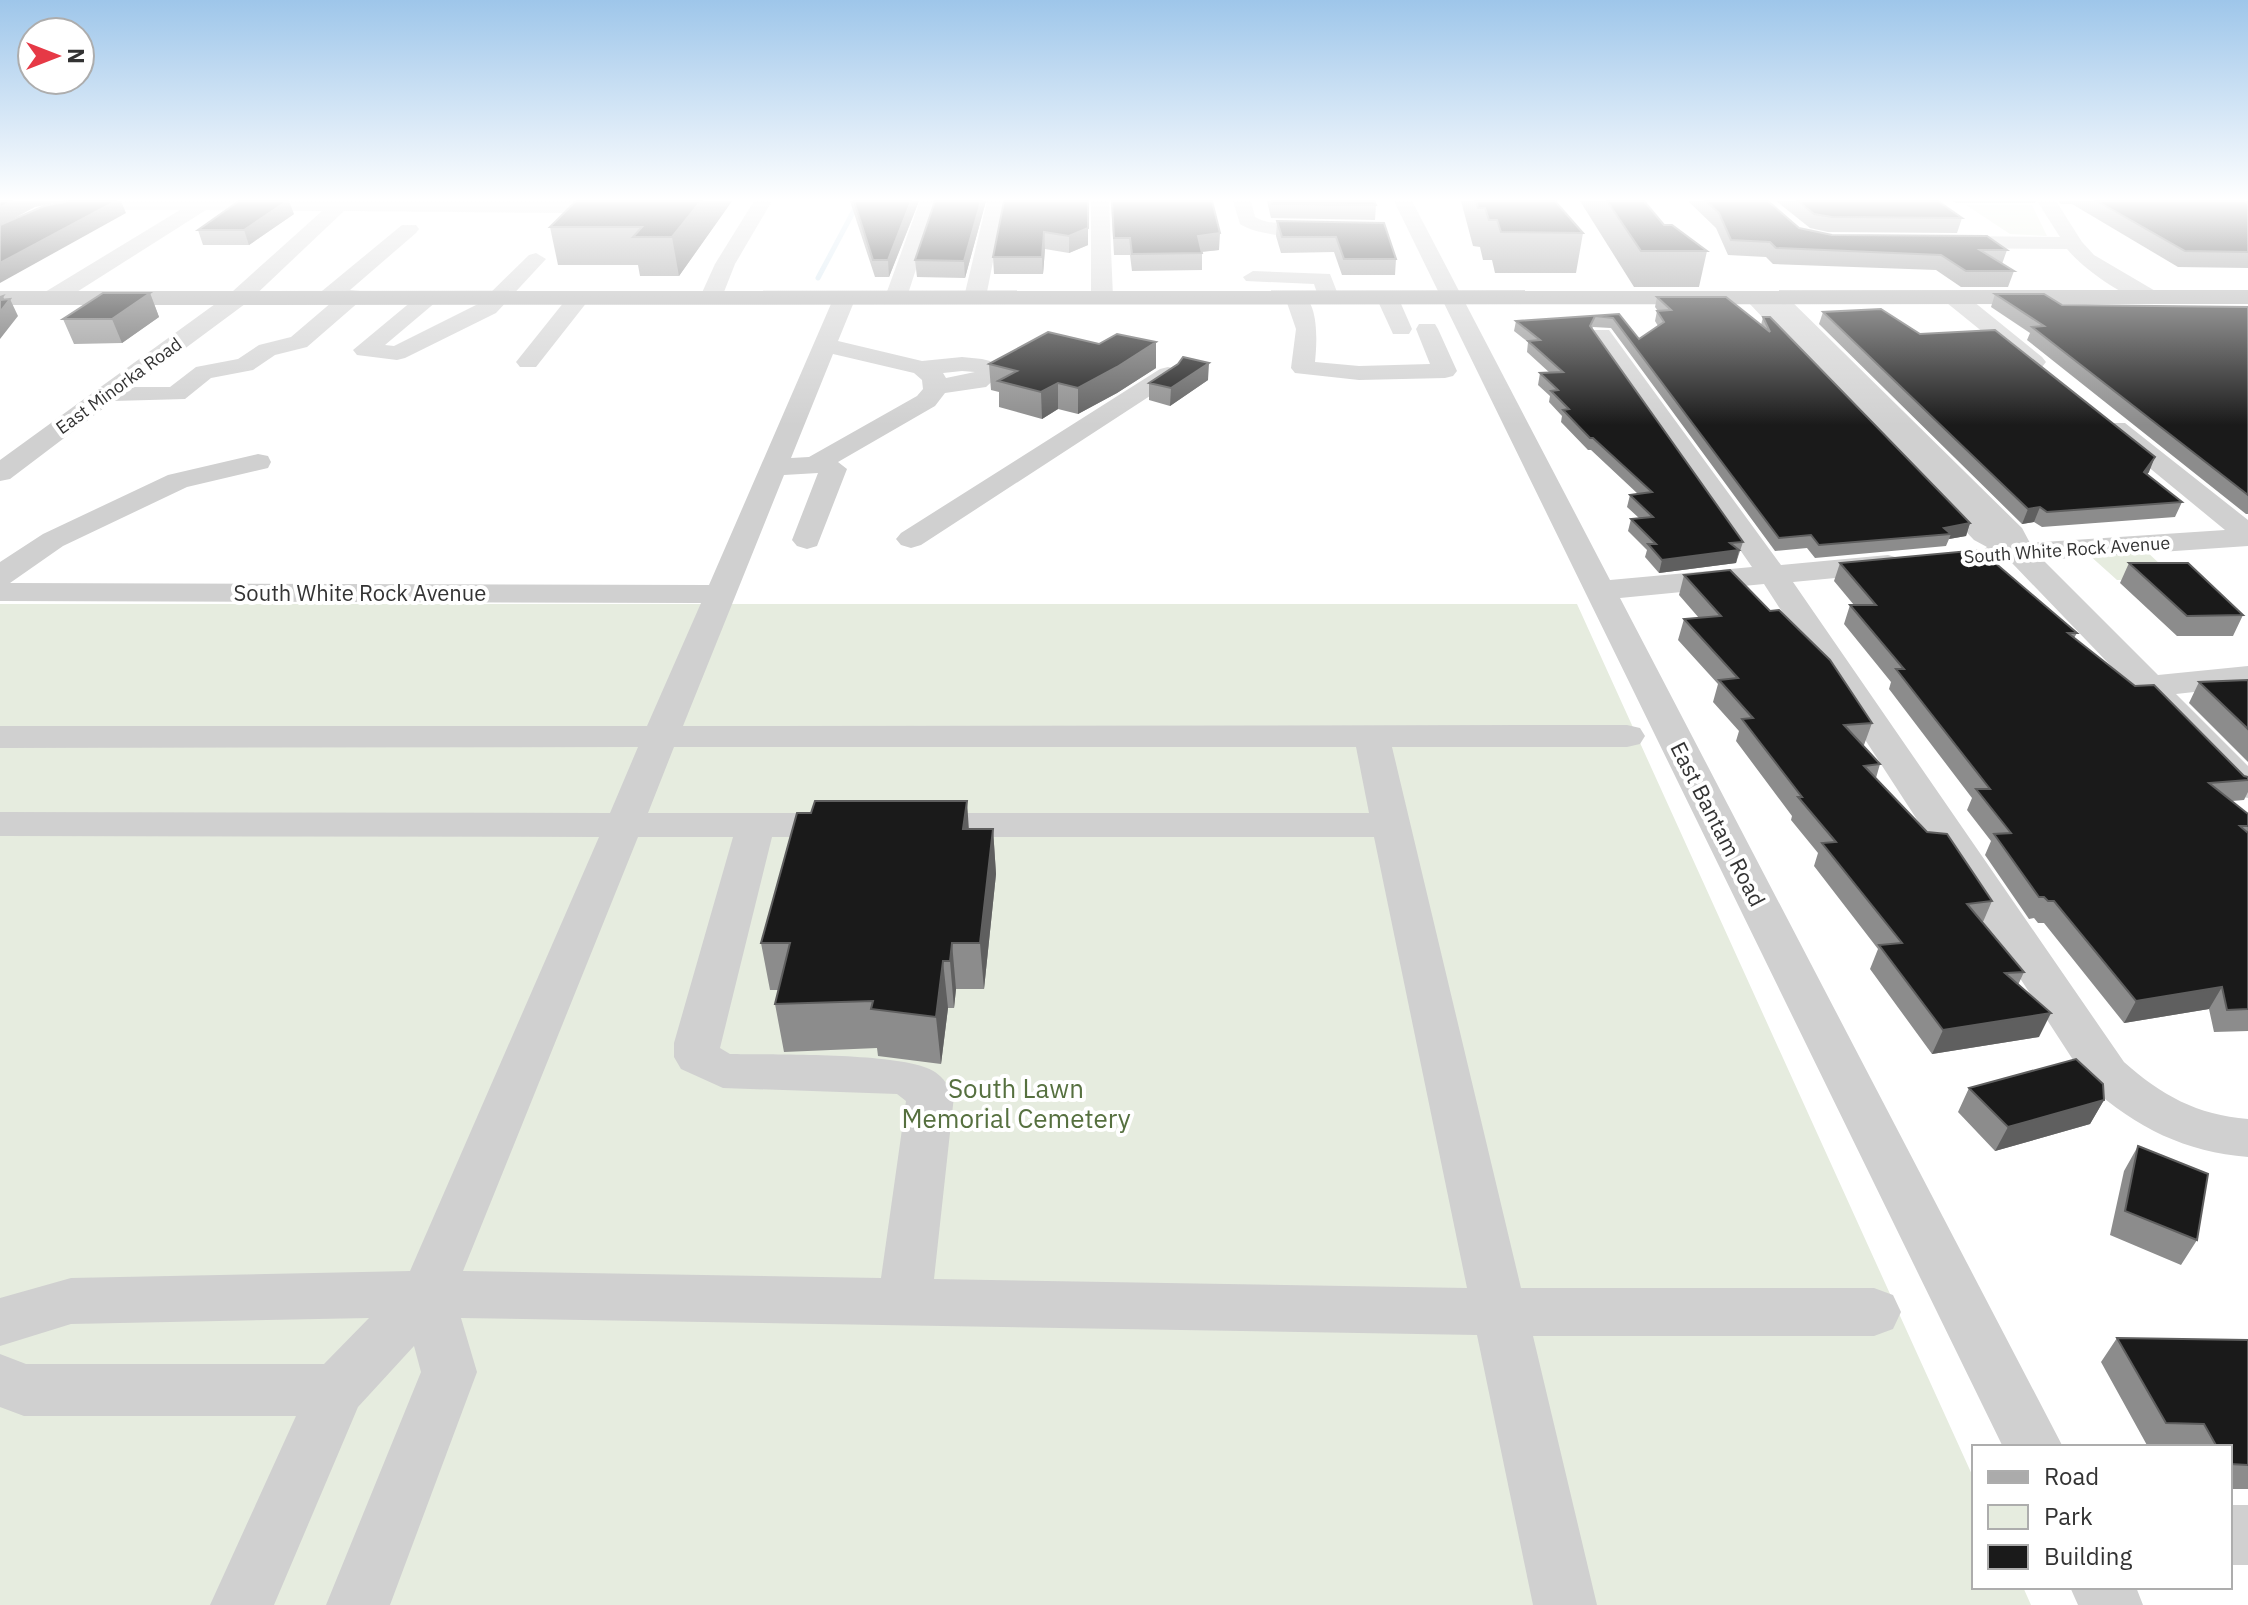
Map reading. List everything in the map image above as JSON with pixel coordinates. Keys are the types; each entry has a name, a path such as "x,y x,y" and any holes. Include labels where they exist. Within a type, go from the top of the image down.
{"main road":[{"path":"0,298 2248,297"}],"street":[{"path":"53,297 87,276"},
{"name":"East Minorka Road","path":"0,473 241,296 262,276"},
{"path":"154,412 204,372 245,365 267,350 299,342 361,276"},
{"path":"432,296 365,350 397,353 488,308 520,276"},
{"path":"711,297 720,276"},
{"path":"896,297 903,276"},
{"path":"975,297 980,276"},
{"path":"1102,276 1102,297"},
{"path":"1308,276 1323,278 1328,297"},
{"name":"East Bantam Road","path":"1437,276 1600,590 2032,1445"},
{"path":"2116,276 2149,297"},
{"path":"528,362 580,297"},
{"path":"242,1605 337,1390 427,1294 845,297"},
{"path":"1296,297 1307,329 1303,368 1359,373 1445,371 1427,329"},
{"path":"1387,297 1401,329"},
{"path":"1765,297 1880,414 1984,534 2018,552 2248,787"},
{"path":"1955,298 2049,374"},
{"path":"1601,335 1772,574 2107,1074 2128,1094 2162,1116 2198,1131 2248,1138"},
{"path":"815,464 926,401 928,378 824,345"},
{"path":"911,539 1168,374"},
{"path":"107,394 176,394"},
{"path":"2099,414 2248,536"},
{"path":"0,576 53,540 178,481 258,462"},
{"path":"773,468 815,464 833,469 807,540"},
{"name":"South White Rock Avenue","path":"1957,558 2248,536"},
{"path":"1600,590 1910,562"},
{"name":"South White Rock Avenue","path":"0,592 720,594"},
{"path":"2151,686 2248,676"},
{"path":"1371,735 1565,1605"},
{"path":"0,737 1627,736"},
{"path":"0,824 1391,825"},
{"path":"756,825 697,1043 697,1057 723,1071 897,1077 917,1083 930,1096 905,1301"},
{"path":"358,1605 449,1372 427,1294"},
{"path":"0,1322 71,1301 427,1294 1499,1312 1874,1312"},
{"path":"0,1380 24,1390 337,1390"}],"green space":[{"path":"2146,551 2176,579 2117,580 2088,554"},
{"name":"South Lawn Memorial Cemetery","path":"0,604 1577,604 1972,1475 1972,1589 2024,1589 2031,1605 0,1605"}],"building":[{"path":"103,293 150,293 112,319 63,319"},
{"path":"1995,294 2044,294 2062,305 2248,307 2248,495 2032,327 2044,326"},
{"path":"1657,297 1726,297 1770,332 1763,317 1770,317 1970,523 1944,528 1951,534 1819,545 1811,535 1779,538 1613,318 1595,316 1590,326 1743,542 1730,543 1739,550 1662,560 1648,544 1656,544 1631,519 1653,517 1630,495 1652,492 1563,410 1569,409 1551,391 1558,390 1540,373 1563,372 1528,341 1540,340 1516,321 1619,314 1639,339 1664,322 1657,311 1671,310"},
{"path":"10,299 0,312 0,300"},
{"path":"1881,309 1920,334 1995,330 2155,457 2144,472 2182,502 2047,512 2040,507 2028,509 1823,312"},
{"path":"1048,332 1099,344 1117,334 1156,342 1078,388 1058,383 1041,392 998,381 1017,371 989,364"},
{"path":"1183,357 1209,363 1171,388 1149,383 1178,364"},
{"path":"1980,550 2077,633 2068,633 2135,686 2154,685 2248,777 2248,780 2209,783 2248,814 2248,826 2240,826 2248,833 2248,1009 2227,1010 2222,987 2136,1001 2054,901 2039,897 1994,834 2011,833 1976,789 1990,789 1896,669 1904,669 1850,605 1876,605 1840,563"},
{"path":"2129,563 2188,563 2243,615 2187,616"},
{"path":"1730,570 1770,611 1779,610 1830,660 1872,723 1844,725 1880,764 1864,766 1927,832 1947,834 1992,901 1967,904 2024,972 2005,973 2051,1013 1943,1030 1879,945 1902,943 1822,843 1836,842 1798,797 1802,797 1742,719 1753,718 1719,680 1738,678 1684,619 1721,616 1684,575"},
{"path":"2248,680 2248,729 2199,682"},
{"path":"815,801 967,801 963,829 993,829 980,943 952,943 950,961 943,961 936,1017 871,1009 873,1001 775,1004 790,943 761,943 797,813 811,813"},
{"path":"2076,1059 2103,1084 2104,1100 2008,1127 1969,1088"},
{"path":"2138,1146 2208,1174 2197,1240 2125,1211"},
{"path":"2117,1338 2248,1340 2248,1465 2232,1464 2232,1445 2216,1445 2204,1424 2166,1423"}]}
